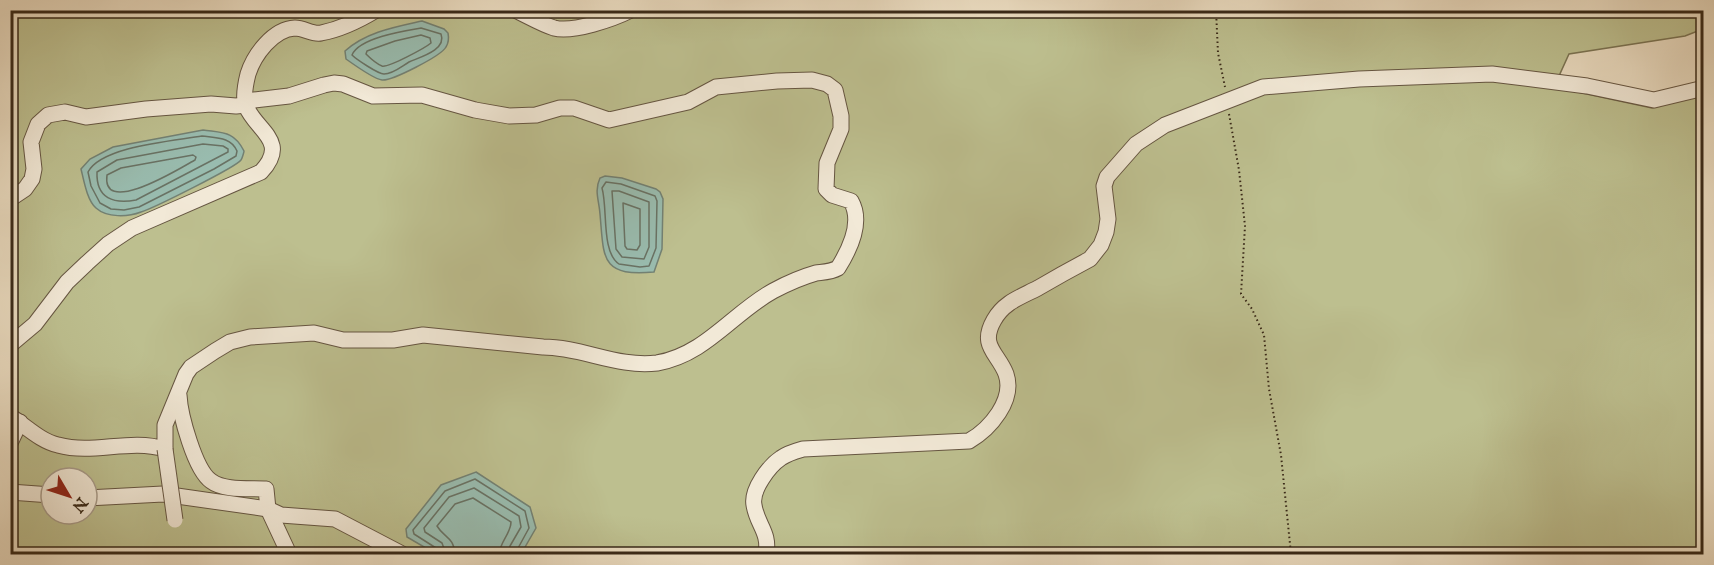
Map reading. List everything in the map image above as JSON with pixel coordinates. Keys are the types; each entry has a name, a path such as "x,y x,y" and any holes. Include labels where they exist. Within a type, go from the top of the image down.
{"street":[{"path":"10,345 35,324 67,282 108,244 132,228 261,172 268,165 272,154 271,144 245,105 248,73 254,60 278,33 297,28 318,34 336,30 353,24 376,10"},
{"path":"515,10 555,28 587,25 619,17 631,10"},
{"path":"766,555 767,537 754,505 755,489 778,459 788,453 803,449 969,441 985,428 1002,408 1008,383 1005,372 992,352 988,338 994,320 1010,302 1090,259 1106,232 1108,219 1104,186 1114,168 1136,144 1165,125 1263,87 1359,79 1492,74 1587,86 1654,100 1704,88"},
{"path":"10,199 25,189 32,179 34,169 31,142 38,124 48,115 65,108 80,117 95,113 211,101 236,106 245,105 254,100 289,96 334,83 343,84 374,96 422,95 475,110 508,116 536,115 560,108 574,108 609,120 688,102 716,87 812,80 827,84 835,90 841,116 841,129 827,163 826,189 832,195 851,201 858,216 854,235 839,274 815,273 775,290 758,300 686,355 657,363 617,362 563,347 543,348 423,335 393,340 343,340 324,334 303,333 250,337 230,342 191,367 165,425 165,449 175,520"},
{"path":"179,390 182,420 202,470 210,481 218,484 266,489 268,509 289,555"},
{"path":"10,443 15,419 45,440 57,445 88,448 149,444 165,449"},
{"path":"10,492 39,494"},
{"path":"99,497 163,494 268,509 281,514 335,519 402,555"}],"path":[{"path":"1216,10 1218,54 1239,170 1245,226 1241,294 1252,309 1264,335 1269,389 1281,455 1291,555"}],"green space":[{"path":"10,11 1703,11 1703,29 1685,36 1569,54 1554,87 1652,108 1703,94 1703,554 11,554"}],"water":[{"path":"422,21 444,29 448,33 449,40 446,47 435,56 396,77 378,79 346,59 345,51 362,39 381,31"},
{"path":"203,130 232,136 244,151 241,160 194,187 136,214 124,216 106,214 93,205 86,190 81,169 90,159 113,147"},
{"path":"605,176 622,178 660,192 663,199 662,249 654,272 623,271 608,261 603,242 597,191 600,178"},
{"path":"476,472 530,507 536,528 521,554 436,554 407,537 406,529 441,485"}]}
